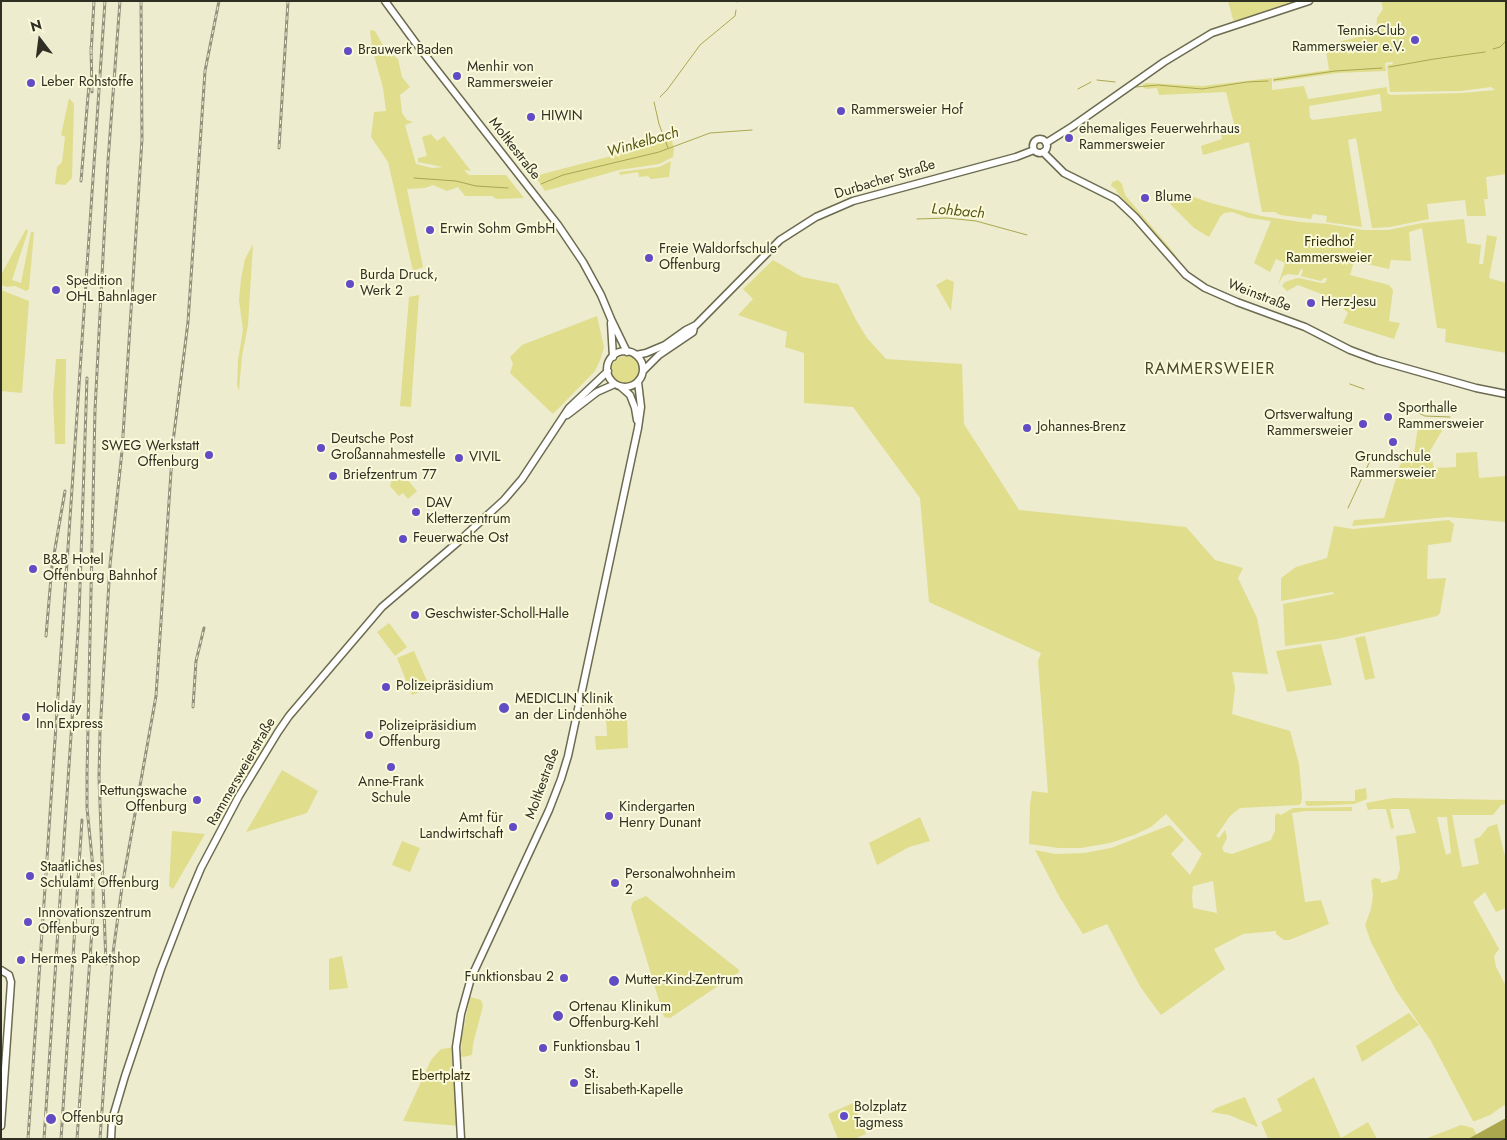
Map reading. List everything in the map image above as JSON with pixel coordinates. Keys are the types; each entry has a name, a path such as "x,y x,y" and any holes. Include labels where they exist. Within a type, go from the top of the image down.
{"street":[{"name":"Moltkestraße","path":"385,1 558,225 583,262 601,295 627,352"},
{"path":"1046,143 1164,62 1206,36 1220,29 1309,1"},
{"path":"1037,140 1046,143 1047,147 1043,152 1039,153 1034,150 1037,140"},
{"name":"Durbacher Straße","path":"636,355 646,354 665,345 694,326 780,240 816,218 853,201 1016,157 1034,150"},
{"name":"Weinstraße","path":"1043,152 1064,173 1116,199 1135,216 1186,275 1205,288 1305,327 1350,350 1377,360 1476,388 1506,394"},
{"name":"Moltkestraße","path":"611,319 613,357"},
{"name":"Durbacher Straße","path":"644,370 658,355 692,332 694,326"},
{"path":"627,352 636,355 641,360 644,370 642,377 630,387 617,385 610,378 608,371 609,363 619,353 627,352"},
{"name":"Rammersweierstraße","path":"111,1139 112,1120 125,1076 161,970 188,899 201,868 268,748 289,716 382,607 504,500 522,479 569,408 608,371"},
{"name":"Moltkestraße","path":"461,1139 456,1047 465,995 471,978 532,847 561,779 568,756 638,428 641,407 638,382"},
{"name":"Moltkestraße","path":"617,385 630,395 635,408 638,428"},
{"name":"Rammersweierstraße","path":"564,417 597,392 617,385"},
{"path":"1,970 9,975 11,982 1,1126"}],"green space":[{"path":"1228,1 1299,1 1234,23"},
{"path":"1381,1 1506,1 1506,174 1486,177 1488,199 1484,199 1486,216 1467,216 1465,200 1427,204 1429,219 1390,227 1372,228 1356,138 1348,140 1362,227 1326,222 1327,216 1313,214 1311,219 1280,215 1275,212 1262,212 1249,142 1203,155 1201,146 1222,139 1221,134 1236,132 1226,92 1159,95 1157,88 1146,89 1143,87 1143,84 1147,83 1202,86 1272,78 1272,90 1304,86 1308,99 1387,87 1387,93 1391,95 1495,90 1491,87 1461,91 1390,92 1387,65 1393,64 1392,62 1385,63 1386,71 1337,73 1273,82 1273,78 1329,70 1325,45 1376,33 1377,18 1383,9","holes":["1380,94 1382,111 1313,120 1310,118 1309,106"]},
{"path":"370,30 375,31 384,47 398,59 402,77 410,87 400,95 402,113 407,120 413,122 405,125 416,164 432,168 443,167 418,162 418,158 427,156 422,137 431,134 437,141 444,136 471,171 464,170 469,175 506,175 524,198 496,199 492,196 465,196 458,187 447,191 433,185 425,188 407,189 423,267 413,271 388,162 371,137 374,112 386,111 383,88 372,48"},
{"path":"69,98 74,104 72,178 65,185 55,184 57,167 62,162 65,137 61,135"},
{"path":"671,135 674,150 673,157 659,164 619,170 545,191 535,176 657,144"},
{"path":"671,161 669,177 651,179 648,176 639,177 638,172 620,175 619,172 659,167"},
{"path":"1118,180 1122,184 1125,195 1175,254 1181,265 1117,190 1111,186 1112,182"},
{"name":"Friedhof Rammersweier","path":"1185,194 1261,216 1363,230 1388,230 1422,223 1464,219 1467,243 1481,245 1479,264 1483,264 1487,235 1497,237 1489,278 1506,283 1506,353 1445,342 1446,329 1437,328 1422,228 1409,232 1411,261 1391,260 1389,269 1354,261 1350,275 1389,285 1393,290 1389,321 1400,323 1394,339 1343,323 1348,313 1334,299 1298,285 1287,291 1282,286 1285,282 1299,278 1325,283 1327,278 1321,281 1301,276 1303,270 1301,269 1298,275 1288,274 1283,276 1278,285 1285,263 1276,259 1270,272 1254,263 1271,221 1249,218 1232,212 1224,213 1209,237 1194,228 1170,204"},
{"path":"26,229 28,231 12,280 21,283 31,232 34,232 29,289 26,291 15,286 7,287 1,285 1,275"},
{"path":"253,244 248,325 242,356 239,391 237,384 238,360 243,330 239,300 241,279 245,259"},
{"path":"773,260 802,277 838,284 867,338 886,359 962,364 964,424 1019,510 1186,527 1215,560 1243,568 1238,578 1257,618 1268,674 1232,672 1235,688 1232,714 1290,731 1299,764 1302,797 1299,805 1240,808 1230,816 1216,836 1219,838 1225,830 1227,838 1222,848 1224,852 1232,854 1271,840 1275,831 1275,816 1277,813 1281,815 1293,808 1352,807 1352,811 1305,811 1292,813 1305,902 1321,900 1329,924 1289,940 1284,940 1276,934 1276,931 1243,934 1214,949 1225,969 1161,1015 1141,988 1107,924 1083,934 1060,898 1035,850 1055,854 1084,853 1111,848 1170,825 1184,840 1171,854 1190,875 1202,854 1166,814 1151,827 1110,843 1081,848 1059,848 1029,844 1032,791 1048,793 1038,661 1041,653 929,602 920,498 853,407 804,403 804,353 785,347 787,332 738,315 753,299 743,289","holes":["1213,881 1217,913 1193,908 1193,886"]},
{"path":"947,279 954,282 951,311 936,285"},
{"path":"1,290 29,301 22,393 1,391"},
{"path":"419,295 411,407 400,406 409,297"},
{"path":"597,316 604,347 601,358 595,371 553,414 510,373 513,364 510,357 522,345"},
{"path":"626,356 632,357 640,365 640,377 632,385 626,386 620,385 612,377 611,371 612,365 620,357"},
{"path":"56,359 66,359 65,444 55,444 53,397"},
{"path":"1419,421 1439,421 1443,429 1430,451 1434,468 1456,467 1456,453 1477,452 1479,478 1506,476 1506,522 1448,517 1352,526 1354,520 1384,518 1400,465 1407,458 1411,460 1412,466"},
{"path":"399,470 417,491 408,499 403,493 399,496 390,486 392,479"},
{"path":"1449,520 1454,524 1451,542 1428,545 1427,579 1446,578 1440,613 1437,616 1337,639 1285,646 1283,604 1334,594 1333,592 1281,601 1281,578 1296,567 1327,558 1334,526 1353,529"},
{"path":"389,623 407,647 395,656 377,632"},
{"path":"1365,636 1375,678 1365,680 1355,638"},
{"path":"1321,644 1332,685 1287,692 1276,651"},
{"path":"414,651 430,688 412,695 397,658"},
{"path":"627,718 628,748 596,750 595,736 607,736 606,719"},
{"path":"282,770 318,791 307,813 246,832"},
{"path":"1366,788 1367,799 1354,804 1309,806 1306,805 1305,801 1355,801 1355,790"},
{"path":"1393,798 1506,800 1506,804 1501,805 1493,815 1452,815 1462,867 1479,864 1474,839 1480,837 1488,827 1497,824 1506,860 1506,908 1496,912 1485,892 1473,902 1499,949 1494,956 1496,967 1506,986 1506,1104 1490,1115 1475,1121 1473,1121 1431,1041 1396,990 1371,942 1365,925 1371,909 1373,895 1371,881 1374,878 1380,879 1381,883 1397,879 1400,869 1396,836 1416,833 1409,809 1390,809 1394,828 1391,829 1386,809 1368,810 1366,803","holes":["1437,817 1447,817 1451,853 1446,855"]},
{"path":"920,817 930,841 909,847 877,865 869,843"},
{"path":"172,831 205,834 173,889 169,886"},
{"path":"402,841 420,848 410,872 392,865"},
{"path":"646,896 739,970 739,972 670,1018 664,1017 631,908 633,902"},
{"path":"342,956 348,988 329,990 329,959"},
{"path":"470,997 481,1000 483,1006 472,1055 463,1057 461,1056 462,1037"},
{"path":"1409,1013 1419,1025 1362,1062 1356,1046"},
{"name":"Ebertplatz","path":"456,1047 460,1126 403,1121 431,1060 441,1049"},
{"path":"1314,1077 1341,1138 1368,1122 1377,1139 1268,1139 1261,1122 1282,1111 1277,1099"},
{"path":"1245,1097 1258,1127 1229,1115 1211,1112 1216,1108"},
{"path":"853,1103 866,1134 854,1139 838,1139 828,1114"},
{"path":"1461,1125 1473,1128 1479,1139 1425,1139"}],"shaded area":[{"path":"1506,1118 1506,1139 1468,1139"}],"waterway":[{"path":"660,97 700,45 735,16 736,10"},
{"path":"1493,49 1500,47 1506,41"},
{"path":"1389,67 1485,52"},
{"path":"1274,80 1335,71 1382,68"},
{"path":"1097,80 1115,82"},
{"path":"1136,87 1158,85 1202,89 1247,82 1268,81"},
{"path":"1078,89 1091,82"},
{"path":"654,102 659,124 668,148"},
{"name":"Winkelbach","path":"541,184 563,175 659,152 710,133 752,130"},
{"name":"Winkelbach","path":"414,178 508,188"},
{"name":"Lohbach","path":"917,219 947,218 976,221 1027,235"},
{"name":"Lohbach","path":"1350,384 1364,389"},
{"name":"Lohbach","path":"1412,410 1425,416 1450,417"},
{"path":"1348,508 1370,461"}],"railway":[{"path":"91,54 94,1"},
{"path":"28,1139 105,1"},
{"path":"77,1139 93,916 93,868 87,808 87,774 95,410 108,161 120,1"},
{"path":"106,964 99,777 100,732 110,565 122,451 142,139 141,1"},
{"path":"100,1139 113,953 122,887 156,696 173,442 188,322 205,71 219,1"},
{"path":"279,148 288,1"},
{"path":"91,47 92,92"},
{"path":"81,181 89,84"},
{"path":"44,1139 79,616 87,378"},
{"path":"46,636 52,566 65,491"},
{"path":"193,707 196,661 204,628"},
{"path":"61,1139 82,820"}],"place":[{"name":"Tennis-Club Rammersweier e.V.","path":"1415,40"},
{"name":"Brauwerk Baden","path":"348,51"},
{"name":"Menhir von Rammersweier","path":"457,76"},
{"name":"Leber Rohstoffe","path":"31,83"},
{"name":"Rammersweier Hof","path":"841,111"},
{"name":"HIWIN","path":"531,117"},
{"name":"ehemaliges Feuerwehrhaus Rammersweier","path":"1069,138"},
{"name":"Blume","path":"1145,198"},
{"name":"Erwin Sohm GmbH","path":"430,230"},
{"name":"Freie Waldorfschule Offenburg","path":"649,258"},
{"name":"Burda Druck, Werk 2","path":"350,284"},
{"name":"Spedition OHL Bahnlager","path":"56,290"},
{"name":"Herz-Jesu","path":"1311,303"},
{"name":"Sporthalle Rammersweier","path":"1388,417"},
{"name":"Ortsverwaltung Rammersweier","path":"1363,424"},
{"name":"Johannes-Brenz","path":"1027,428"},
{"name":"Grundschule Rammersweier","path":"1393,442"},
{"name":"Deutsche Post Großannahmestelle","path":"321,448"},
{"name":"SWEG Werkstatt Offenburg","path":"209,455"},
{"name":"VIVIL","path":"459,458"},
{"name":"Briefzentrum 77","path":"333,476"},
{"name":"DAV Kletterzentrum","path":"416,512"},
{"name":"Feuerwache Ost","path":"403,539"},
{"name":"B&B Hotel Offenburg Bahnhof","path":"33,569"},
{"name":"Geschwister-Scholl-Halle","path":"415,615"},
{"name":"Polizeipräsidium","path":"386,687"},
{"name":"MEDICLIN Klinik an der Lindenhöhe","path":"504,708"},
{"name":"Holiday Inn Express","path":"26,717"},
{"name":"Polizeipräsidium Offenburg","path":"369,735"},
{"name":"Anne-Frank Schule","path":"391,767"},
{"name":"Rettungswache Offenburg","path":"197,800"},
{"name":"Kindergarten Henry Dunant","path":"609,816"},
{"name":"Amt für Landwirtschaft","path":"513,827"},
{"name":"Staatliches Schulamt Offenburg","path":"30,876"},
{"name":"Personalwohnheim 2","path":"615,883"},
{"name":"Innovationszentrum Offenburg","path":"28,922"},
{"name":"Hermes Paketshop","path":"21,960"},
{"name":"Funktionsbau 2","path":"564,978"},
{"name":"Mutter-Kind-Zentrum","path":"614,981"},
{"name":"Ortenau Klinikum Offenburg-Kehl","path":"558,1016"},
{"name":"Funktionsbau 1","path":"543,1048"},
{"name":"St. Elisabeth-Kapelle","path":"574,1083"},
{"name":"Bolzplatz Tagmess","path":"844,1116"},
{"name":"Offenburg","path":"51,1119"}],"district":[{"name":"RAMMERSWEIER","path":"1210,370"}]}
